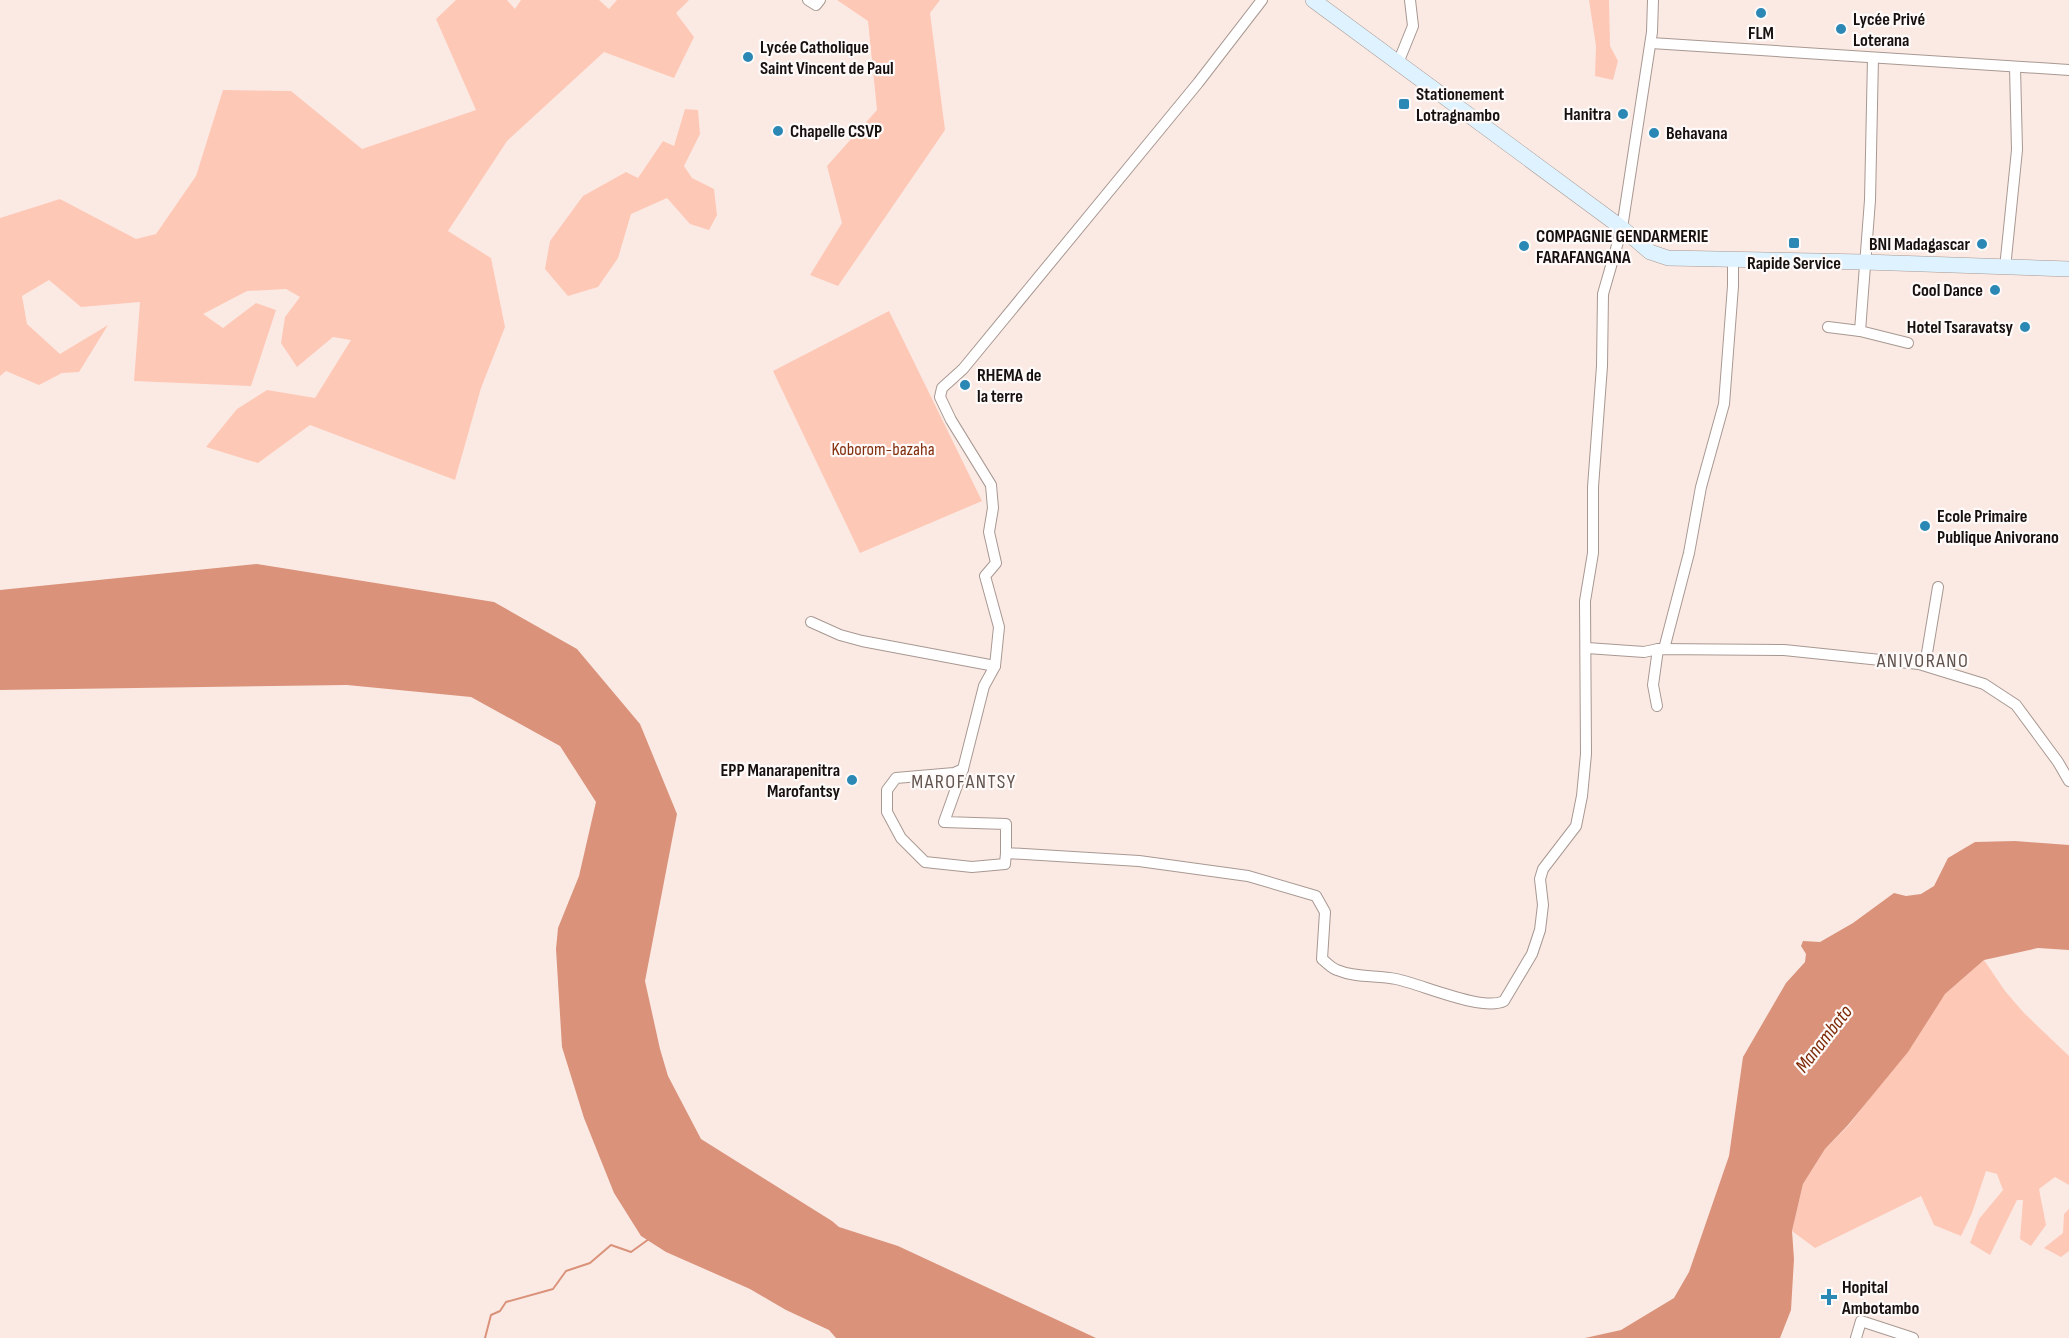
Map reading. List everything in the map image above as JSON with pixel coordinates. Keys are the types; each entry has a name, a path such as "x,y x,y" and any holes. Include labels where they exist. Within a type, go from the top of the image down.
{"main road":[{"path":"1313,0 1622,228 1650,252 1668,258 2069,269"}],"street":[{"path":"808,0 816,5 820,0"},
{"path":"963,768 954,773 897,778 887,790 887,812 901,838 926,862 972,867 1005,864 1006,824 944,822 963,768 984,686 995,666 999,627 985,576 996,563 989,532 993,508 992,485 951,420 940,397 942,388 963,369 1176,111 1262,0"},
{"path":"1398,63 1413,26 1410,0"},
{"path":"1006,853 1139,861 1248,876 1316,896 1325,912 1323,959 1334,969 1351,975 1396,979 1471,1001 1497,1005 1504,1001 1532,954 1540,930 1543,905 1540,879 1543,869 1576,826 1582,796 1586,754 1585,601 1593,553 1593,487 1602,366 1603,294 1622,228 1651,43 1653,0"},
{"path":"1651,43 2069,70"},
{"path":"1860,332 1870,200 1873,58"},
{"path":"2004,268 2017,150 2015,67"},
{"path":"1657,706 1653,686 1661,649 1689,553 1701,487 1724,404 1733,259"},
{"path":"1828,327 1908,343"},
{"path":"1925,665 1938,587"},
{"path":"811,622 840,635 862,641 995,666"},
{"path":"1587,648 1644,652 1661,649 1784,650 1925,665 1984,684 2016,705 2069,780"},
{"path":"1856,1338 1861,1321 1913,1338"}],"green space":[{"path":"456,0 507,0 515,9 521,0 599,0 609,9 617,0 689,0 676,13 694,37 674,78 604,52 507,141 448,231 491,258 505,327 481,388 455,480 310,425 258,463 206,447 237,409 267,390 315,398 351,340 333,337 297,367 281,343 285,317 300,297 286,289 247,291 203,314 223,328 256,303 276,310 251,386 134,381 140,302 81,307 49,280 22,296 27,324 60,354 108,325 79,372 62,373 39,385 6,371 0,376 0,218 60,199 136,239 156,234 196,176 223,90 291,91 362,149 476,110 436,19"},
{"path":"837,0 940,0 930,13 945,130 838,286 810,275 842,223 827,166 877,110 868,21"},
{"path":"1589,0 1609,0 1610,46 1618,61 1613,80 1595,76 1596,46"},
{"path":"685,109 698,110 700,134 684,166 692,178 714,189 717,215 709,230 690,224 667,198 631,214 618,258 598,287 568,296 545,269 550,241 583,196 626,172 638,178 663,141 674,146"},
{"name":"Koborom-bazaha","path":"889,311 982,501 860,553 773,371"},
{"path":"1984,960 2005,991 2024,1013 2069,1056 2069,1185 2055,1177 2039,1189 2046,1225 2031,1246 2020,1239 2023,1200 2017,1200 1990,1255 1970,1243 1979,1219 2003,1190 1997,1174 1986,1171 1972,1213 1961,1236 1934,1225 1921,1196 1815,1248 1792,1231 1803,1184 1825,1149 1849,1125 1945,994"},
{"path":"2069,1209 2069,1251 2061,1257 2044,1248 2063,1233 2064,1214"}],"water":[{"path":"257,564 494,602 577,649 640,724 677,814 645,981 668,1076 701,1139 839,1227 898,1246 1096,1338 836,1338 829,1330 786,1310 750,1289 666,1252 641,1236 614,1193 584,1118 562,1047 556,949 558,928 579,876 596,802 560,746 471,697 347,685 0,690 0,590"},
{"name":"Manambato","path":"2015,841 2069,845 2069,950 2038,948 1984,960 1945,994 1908,1052 1848,1125 1825,1149 1803,1184 1792,1231 1794,1259 1791,1310 1780,1338 1585,1338 1621,1330 1674,1298 1689,1272 1729,1156 1743,1057 1786,983 1805,962 1806,954 1801,946 1803,941 1820,942 1853,923 1894,893 1906,896 1921,894 1934,886 1948,858 1975,842"}],"waterway":[{"path":"485,1338 491,1315 500,1311 506,1302 553,1289 566,1271 590,1263 611,1245 631,1252 649,1239"}],"place":[{"name":"FLM","path":"1761,13"},
{"name":"Lycée Privé Loterana","path":"1841,29"},
{"name":"Lycée Catholique Saint Vincent de Paul","path":"748,57"},
{"name":"Stationement Lotragnambo","path":"1404,104"},
{"name":"Hanitra","path":"1623,114"},
{"name":"Chapelle CSVP","path":"778,131"},
{"name":"Behavana","path":"1654,133"},
{"name":"Rapide Service","path":"1794,243"},
{"name":"BNI Madagascar","path":"1982,244"},
{"name":"COMPAGNIE GENDARMERIE FARAFANGANA","path":"1524,246"},
{"name":"Cool Dance","path":"1995,290"},
{"name":"Hotel Tsaravatsy","path":"2025,327"},
{"name":"RHEMA de la terre","path":"965,385"},
{"name":"Ecole Primaire Publique Anivorano","path":"1925,526"},
{"name":"EPP Manarapenitra Marofantsy","path":"852,780"},
{"name":"Hopital Ambotambo","path":"1829,1297"}],"district":[{"name":"ANIVORANO","path":"1923,661"},
{"name":"MAROFANTSY","path":"964,782"}]}
